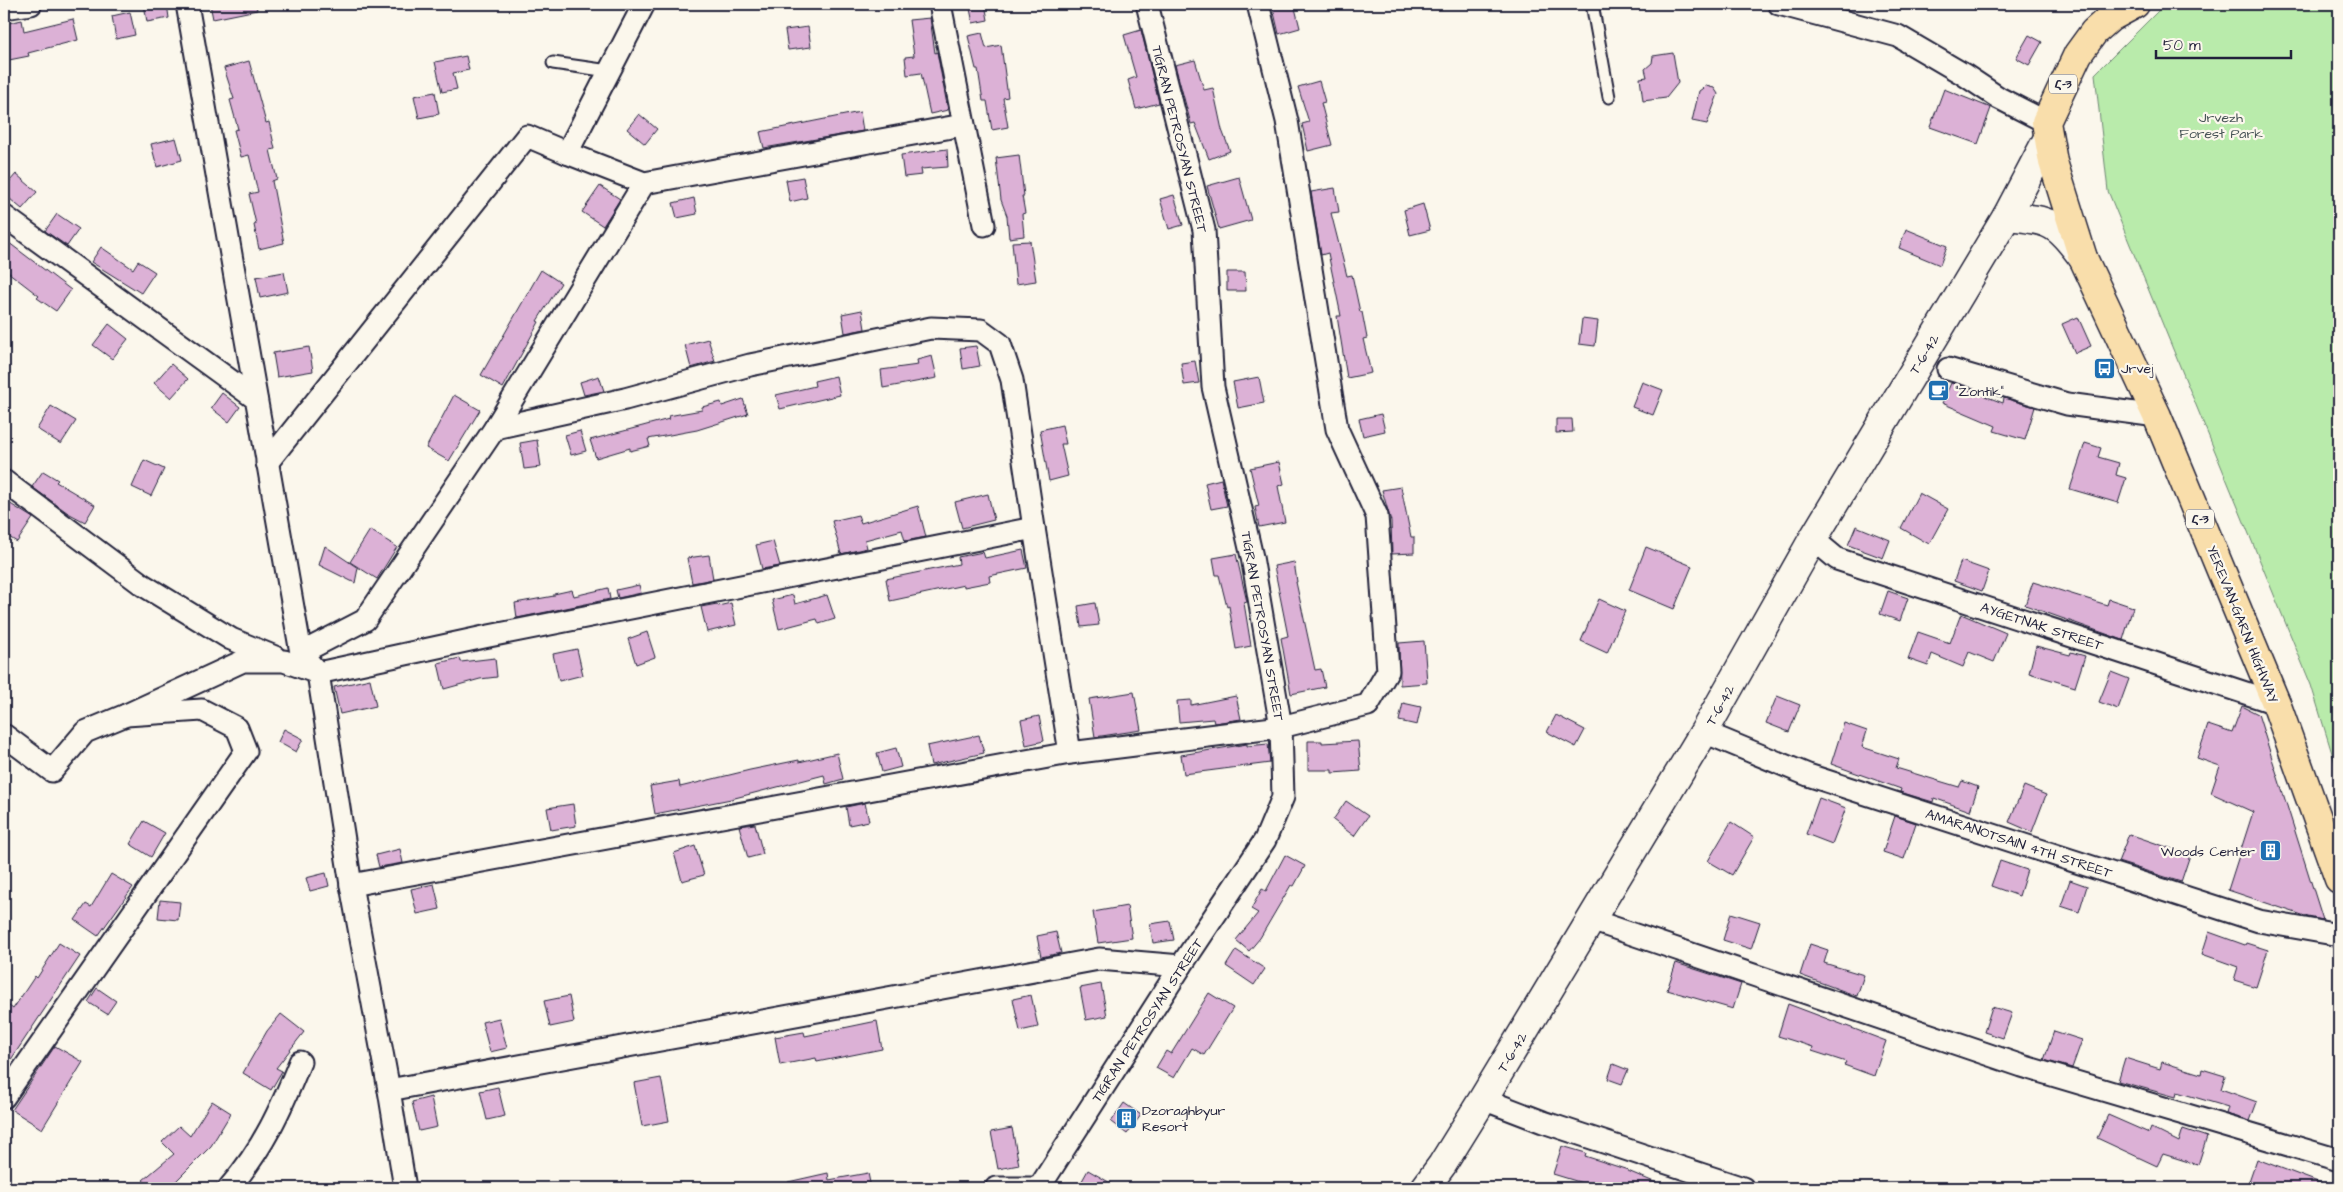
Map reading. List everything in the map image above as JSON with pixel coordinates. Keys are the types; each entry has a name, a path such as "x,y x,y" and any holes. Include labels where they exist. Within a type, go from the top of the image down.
{"main road":[{"name":"Հ-3","path":"2047,130 2078,54 2094,32 2111,17 2135,4"},
{"name":"T-6-42","path":"1425,1188 1442,1165 1483,1099 1704,732 1813,539 2007,216 2047,130"},
{"name":"YEREVAN-GARNI HIGHWAY","path":"2047,130 2053,162 2083,258 2157,416 2276,703 2339,879"},
{"path":"2007,216 2042,220 2062,231 2083,258"}],"street":[{"path":"4,8 31,4"},
{"path":"187,4 267,462 293,657"},
{"path":"567,153 644,4"},
{"path":"940,4 984,225"},
{"name":"TIGRAN PETROSYAN STREET","path":"1040,1188 1181,966 1265,840 1283,797 1282,727 1252,557 1214,388 1204,230 1147,4"},
{"path":"351,885 1070,753 1282,727 1368,705 1388,670 1377,516 1337,429 1287,121 1258,4"},
{"path":"1779,4 1898,36 1963,74 2047,130"},
{"path":"267,462 527,136 644,183 964,125"},
{"path":"4,735 52,770 85,732 243,661 293,657 364,620 495,428 644,183"},
{"path":"4,216 256,399"},
{"path":"495,428 626,399 750,365 931,328 981,330 1000,344 1012,380 1070,753"},
{"path":"1948,369 2067,404 2157,416"},
{"path":"4,480 143,585 232,639 293,657 318,673 484,637 1034,528"},
{"name":"AYGETNAK STREET","path":"1813,539 1837,559 2276,703"},
{"path":"318,673 351,885 390,1090 405,1188"},
{"path":"4,1097 246,752 237,728 202,710 126,715"},
{"name":"AMARANOTSAIN 4TH STREET","path":"1704,732 1808,775 2259,921 2339,935"},
{"path":"1591,920 2022,1066 2339,1160"},
{"path":"390,1090 1099,959 1181,966"},
{"path":"230,1188 249,1165 279,1115 300,1062"},
{"path":"1483,1099 1543,1122 1743,1188"},
{"path":"996,1188 1040,1188"}],"lane":[{"path":"1592,4 1609,97"},
{"path":"553,63 609,71"}],"green space":[{"name":"Jrvezh Forest Park","path":"2174,4 2339,4 2339,776 2311,685 2108,191 2095,74 2160,9"}],"building":[{"path":"144,4 167,4 169,18 147,22"},
{"path":"210,4 256,4 257,10 213,19"},
{"path":"969,4 985,4 988,20 973,23"},
{"path":"1272,4 1294,4 1300,28 1279,34"},
{"path":"130,12 135,35 116,39 112,16"},
{"path":"930,18 935,53 937,52 948,110 930,114 921,73 907,75 905,57 914,56 909,20"},
{"path":"73,19 78,40 28,53 29,56 4,61 4,24 22,20 24,31"},
{"path":"808,27 811,47 788,50 785,30"},
{"path":"1141,30 1159,103 1136,109 1128,80 1136,77 1124,35"},
{"path":"982,33 986,48 1001,45 1008,97 1003,98 1008,127 992,130 987,101 983,101 978,69 976,69 968,36"},
{"path":"2029,35 2042,42 2029,65 2016,58"},
{"path":"1673,53 1678,83 1666,98 1643,101 1640,78 1647,77 1645,69 1652,63 1653,56"},
{"path":"466,56 469,70 453,73 457,89 442,92 435,62"},
{"path":"1195,60 1204,90 1213,88 1222,130 1230,151 1209,159 1195,123 1191,124 1175,65"},
{"path":"249,61 266,123 269,122 275,149 270,150 277,179 272,181 284,243 259,249 254,225 256,224 249,194 258,192 249,155 241,157 234,130 238,129 230,100 234,99 224,68"},
{"path":"1319,81 1325,102 1321,103 1332,145 1308,151 1302,124 1309,122 1298,87"},
{"path":"1706,86 1714,88 1718,94 1707,124 1692,121 1699,91"},
{"path":"1944,89 1991,108 1978,144 1930,127"},
{"path":"435,92 439,114 419,118 414,96"},
{"path":"860,112 863,131 764,148 760,132"},
{"path":"639,114 657,129 645,144 627,129"},
{"path":"176,138 182,160 157,167 151,144"},
{"path":"947,149 948,167 921,169 922,175 904,177 901,155"},
{"path":"1019,155 1024,196 1022,196 1025,213 1022,214 1024,236 1009,238 1007,216 1001,200 996,158"},
{"path":"16,174 37,192 22,209 4,194 4,188"},
{"path":"803,177 807,198 790,202 786,180"},
{"path":"1239,177 1251,220 1219,229 1207,186"},
{"path":"600,186 620,199 603,226 582,212"},
{"path":"1335,188 1339,212 1331,213 1347,276 1352,275 1360,312 1362,312 1367,338 1363,339 1371,373 1347,378 1337,316 1341,316 1328,253 1321,255 1311,192"},
{"path":"1174,195 1183,225 1169,229 1160,199"},
{"path":"694,198 697,214 677,218 673,203"},
{"path":"1423,204 1430,230 1410,235 1404,210"},
{"path":"57,214 79,229 67,246 45,231"},
{"path":"1906,229 1947,246 1940,265 1899,248"},
{"path":"4,239 71,290 56,311 37,298 39,296 4,269"},
{"path":"1030,241 1036,281 1016,284 1012,242"},
{"path":"101,247 133,269 138,261 155,272 141,293 91,262"},
{"path":"541,270 561,283 537,321 539,322 503,388 481,375"},
{"path":"284,272 288,292 260,298 256,277"},
{"path":"1227,272 1245,272 1246,291 1227,291"},
{"path":"862,310 865,329 845,333 842,314"},
{"path":"2078,317 2091,346 2075,353 2062,324"},
{"path":"1582,319 1598,321 1595,346 1579,344"},
{"path":"109,324 128,339 112,359 93,345"},
{"path":"708,339 715,361 691,368 685,345"},
{"path":"976,346 980,366 963,369 960,348"},
{"path":"309,347 313,371 277,377 273,353"},
{"path":"932,356 937,378 883,388 881,370 918,365 917,360"},
{"path":"1195,361 1199,383 1184,385 1181,363"},
{"path":"171,364 188,379 171,398 154,383"},
{"path":"599,376 604,391 584,395 580,382"},
{"path":"836,376 840,395 780,409 776,395 815,386 814,381"},
{"path":"1259,377 1264,403 1238,408 1233,382"},
{"path":"1642,382 1663,390 1653,415 1632,407"},
{"path":"1951,383 2003,403 2004,398 2035,407 2025,440 1994,431 1996,426 1942,403"},
{"path":"222,393 240,407 229,422 211,408"},
{"path":"454,395 480,410 449,461 426,448"},
{"path":"743,399 748,414 697,430 648,439 650,446 630,451 630,448 596,458 590,440 669,419 668,416 702,410 702,407 721,402 722,406"},
{"path":"51,406 76,421 61,444 37,429"},
{"path":"1381,414 1385,431 1363,436 1359,419"},
{"path":"1556,419 1572,419 1573,432 1556,433"},
{"path":"1062,425 1066,444 1061,444 1068,476 1049,481 1040,430"},
{"path":"580,431 586,451 571,455 565,435"},
{"path":"537,440 541,467 524,469 520,443"},
{"path":"2085,443 2101,448 2098,457 2119,463 2116,475 2126,478 2118,503 2070,489"},
{"path":"144,460 164,469 151,496 132,487"},
{"path":"1279,462 1284,484 1278,486 1285,522 1259,527 1255,507 1259,506 1250,468"},
{"path":"43,471 58,480 56,482 95,505 85,522 68,513 32,487"},
{"path":"1221,479 1227,506 1211,509 1205,483"},
{"path":"1401,487 1411,537 1414,537 1414,553 1392,554 1391,521 1382,490"},
{"path":"1919,493 1948,509 1929,544 1901,528"},
{"path":"988,494 994,520 962,528 955,502"},
{"path":"4,500 33,518 17,542 4,534"},
{"path":"918,506 926,537 905,541 902,530 865,540 867,548 841,554 832,521 858,515 861,523"},
{"path":"1856,526 1890,540 1883,558 1848,545"},
{"path":"370,530 397,547 377,579 350,562"},
{"path":"773,541 780,566 762,569 756,545"},
{"path":"325,546 358,568 355,583 319,565"},
{"path":"1646,547 1692,566 1674,609 1629,590"},
{"path":"1023,550 1027,568 989,576 990,582 964,587 964,585 890,601 886,579 959,564 958,557 983,552 985,558"},
{"path":"1236,554 1247,602 1244,603 1251,646 1236,649 1229,606 1227,607 1219,575 1216,575 1213,558"},
{"path":"709,555 713,579 692,583 687,558"},
{"path":"1961,561 1989,571 1982,591 1954,581"},
{"path":"1294,562 1296,582 1315,670 1321,669 1325,687 1291,694 1281,638 1288,636 1274,566"},
{"path":"2033,582 2107,605 2109,599 2133,607 2123,640 2025,605"},
{"path":"639,585 641,593 618,598 616,590"},
{"path":"608,588 610,599 517,618 515,603 554,596 554,594 572,590 574,596"},
{"path":"1888,591 1908,598 1900,621 1880,614"},
{"path":"793,595 795,604 827,595 835,619 819,624 817,619 779,629 772,600"},
{"path":"1599,599 1625,611 1607,653 1581,641"},
{"path":"731,603 736,625 707,632 701,607"},
{"path":"1095,603 1099,625 1081,627 1078,606"},
{"path":"1961,614 2006,633 1994,662 1969,652 1963,667 1932,654 1928,666 1908,659 1918,632 1950,643"},
{"path":"647,632 655,657 636,664 628,639"},
{"path":"1424,641 1427,683 1400,685 1399,643"},
{"path":"2036,646 2070,655 2071,652 2085,656 2075,687 2029,673"},
{"path":"577,649 583,675 559,681 553,654"},
{"path":"460,658 461,662 495,658 497,677 480,679 444,689 438,663"},
{"path":"2111,672 2129,679 2118,709 2099,702"},
{"path":"370,679 376,706 340,714 334,687"},
{"path":"1134,692 1141,730 1095,737 1089,699"},
{"path":"1236,696 1241,719 1214,723 1213,719 1179,722 1177,701 1191,700 1191,705"},
{"path":"1777,696 1800,705 1789,732 1766,723"},
{"path":"1403,703 1421,707 1417,725 1399,721"},
{"name":"Woods Center","path":"2242,706 2258,714 2323,920 2308,917 2228,890 2253,812 2211,793 2220,766 2197,758 2208,725 2232,733"},
{"path":"1556,715 1585,730 1576,747 1547,732"},
{"path":"1039,716 1044,741 1026,745 1021,720"},
{"path":"1844,723 1867,731 1862,747 1899,759 1896,768 1959,787 1962,781 1978,787 1970,811 1934,798 1933,802 1900,792 1901,789 1831,764"},
{"path":"284,729 303,739 296,752 278,742"},
{"path":"979,735 984,753 931,765 927,746"},
{"path":"1308,741 1322,741 1322,743 1358,741 1361,771 1332,773 1332,770 1308,770"},
{"path":"1247,744 1247,746 1268,744 1270,763 1184,774 1181,755"},
{"path":"896,748 901,767 882,772 877,753"},
{"path":"837,753 843,779 826,784 824,775 731,799 655,814 650,786 679,781 680,787 750,770 799,760 799,762"},
{"path":"2024,786 2046,795 2032,832 2009,822"},
{"path":"1819,798 1846,808 1832,844 1806,834"},
{"path":"1346,801 1368,816 1354,836 1333,820"},
{"path":"865,803 869,821 849,825 846,807"},
{"path":"573,804 576,826 551,830 547,808"},
{"path":"1895,816 1916,823 1904,859 1883,852"},
{"path":"144,821 165,833 151,857 130,844"},
{"path":"1731,822 1754,837 1732,875 1708,861"},
{"path":"755,824 763,854 748,858 739,826"},
{"path":"2129,834 2190,855 2181,882 2118,862"},
{"path":"695,846 704,875 682,881 674,853"},
{"path":"400,849 403,863 379,867 376,855"},
{"path":"1285,855 1305,866 1294,886 1291,885 1260,938 1249,951 1236,940 1258,913 1251,909 1262,889 1266,891"},
{"path":"2000,861 2027,870 2019,896 1991,886"},
{"path":"326,873 329,886 310,891 306,878"},
{"path":"111,874 133,887 98,936 75,920 86,904 91,907"},
{"path":"2070,880 2087,886 2079,912 2061,906"},
{"path":"434,884 440,909 417,914 411,889"},
{"path":"160,900 180,902 178,920 158,918"},
{"path":"1127,906 1132,938 1098,943 1093,912"},
{"path":"1731,913 1760,922 1751,949 1723,940"},
{"path":"1170,921 1174,940 1153,943 1150,924"},
{"path":"1056,932 1061,953 1041,957 1037,936"},
{"path":"2209,932 2245,945 2246,943 2268,950 2256,987 2234,980 2238,967 2202,954"},
{"path":"59,943 80,956 4,1070 4,1002 13,1009 35,976 37,978"},
{"path":"1810,944 1828,950 1824,963 1864,975 1857,996 1800,975"},
{"path":"1236,950 1265,969 1254,985 1226,966"},
{"path":"1676,963 1741,984 1733,1009 1667,990"},
{"path":"1101,984 1107,1016 1086,1020 1080,988"},
{"path":"97,988 116,1001 107,1014 88,1002"},
{"path":"1209,993 1233,1008 1204,1055 1192,1048 1174,1078 1156,1068 1166,1051 1171,1054"},
{"path":"1031,995 1038,1027 1020,1031 1013,999"},
{"path":"569,996 574,1022 550,1027 544,1001"},
{"path":"1788,1004 1886,1041 1874,1076 1844,1065 1846,1062 1812,1051 1813,1047 1778,1036"},
{"path":"1992,1007 2012,1013 2003,1038 1984,1032"},
{"path":"281,1014 304,1032 276,1068 282,1071 271,1090 243,1073 267,1031"},
{"path":"499,1018 507,1048 490,1052 482,1022"},
{"path":"877,1021 882,1049 817,1062 816,1058 780,1065 775,1037 804,1032 805,1036"},
{"path":"2054,1031 2082,1040 2072,1068 2044,1060"},
{"path":"55,1046 83,1062 42,1129 12,1110"},
{"path":"2125,1058 2160,1069 2162,1062 2201,1074 2202,1069 2225,1076 2221,1089 2257,1102 2250,1121 2226,1114 2228,1107 2177,1092 2176,1097 2118,1081"},
{"path":"1613,1064 1628,1070 1622,1084 1608,1079"},
{"path":"661,1078 669,1121 642,1126 634,1083"},
{"path":"498,1087 505,1116 487,1120 480,1091"},
{"path":"431,1097 437,1127 419,1131 412,1102"},
{"path":"212,1101 231,1113 211,1146 169,1188 150,1188 143,1180 174,1154 162,1142 179,1126 190,1136"},
{"name":"Dzoraghbyur Resort","path":"1124,1103 1141,1115 1127,1134 1111,1122"},
{"path":"2108,1115 2149,1133 2151,1128 2179,1142 2183,1129 2207,1137 2198,1165 2163,1154 2157,1166 2097,1138"},
{"path":"1012,1128 1019,1165 998,1169 991,1132"},
{"path":"1562,1146 1586,1153 1585,1156 1628,1170 1668,1188 1599,1188 1553,1174"},
{"path":"2257,1159 2331,1187 2331,1188 2247,1188"},
{"path":"1088,1170 1119,1188 1078,1188"},
{"path":"828,1173 829,1180 868,1173 871,1188 788,1188 788,1182"}],"place":[{"name":"Jrvej","path":"2105,368"},
{"name":"\"Zontik\"","path":"1939,391"},
{"name":"Woods Center","path":"2271,851"},
{"name":"Dzoraghbyur Resort","path":"1126,1118"}]}
